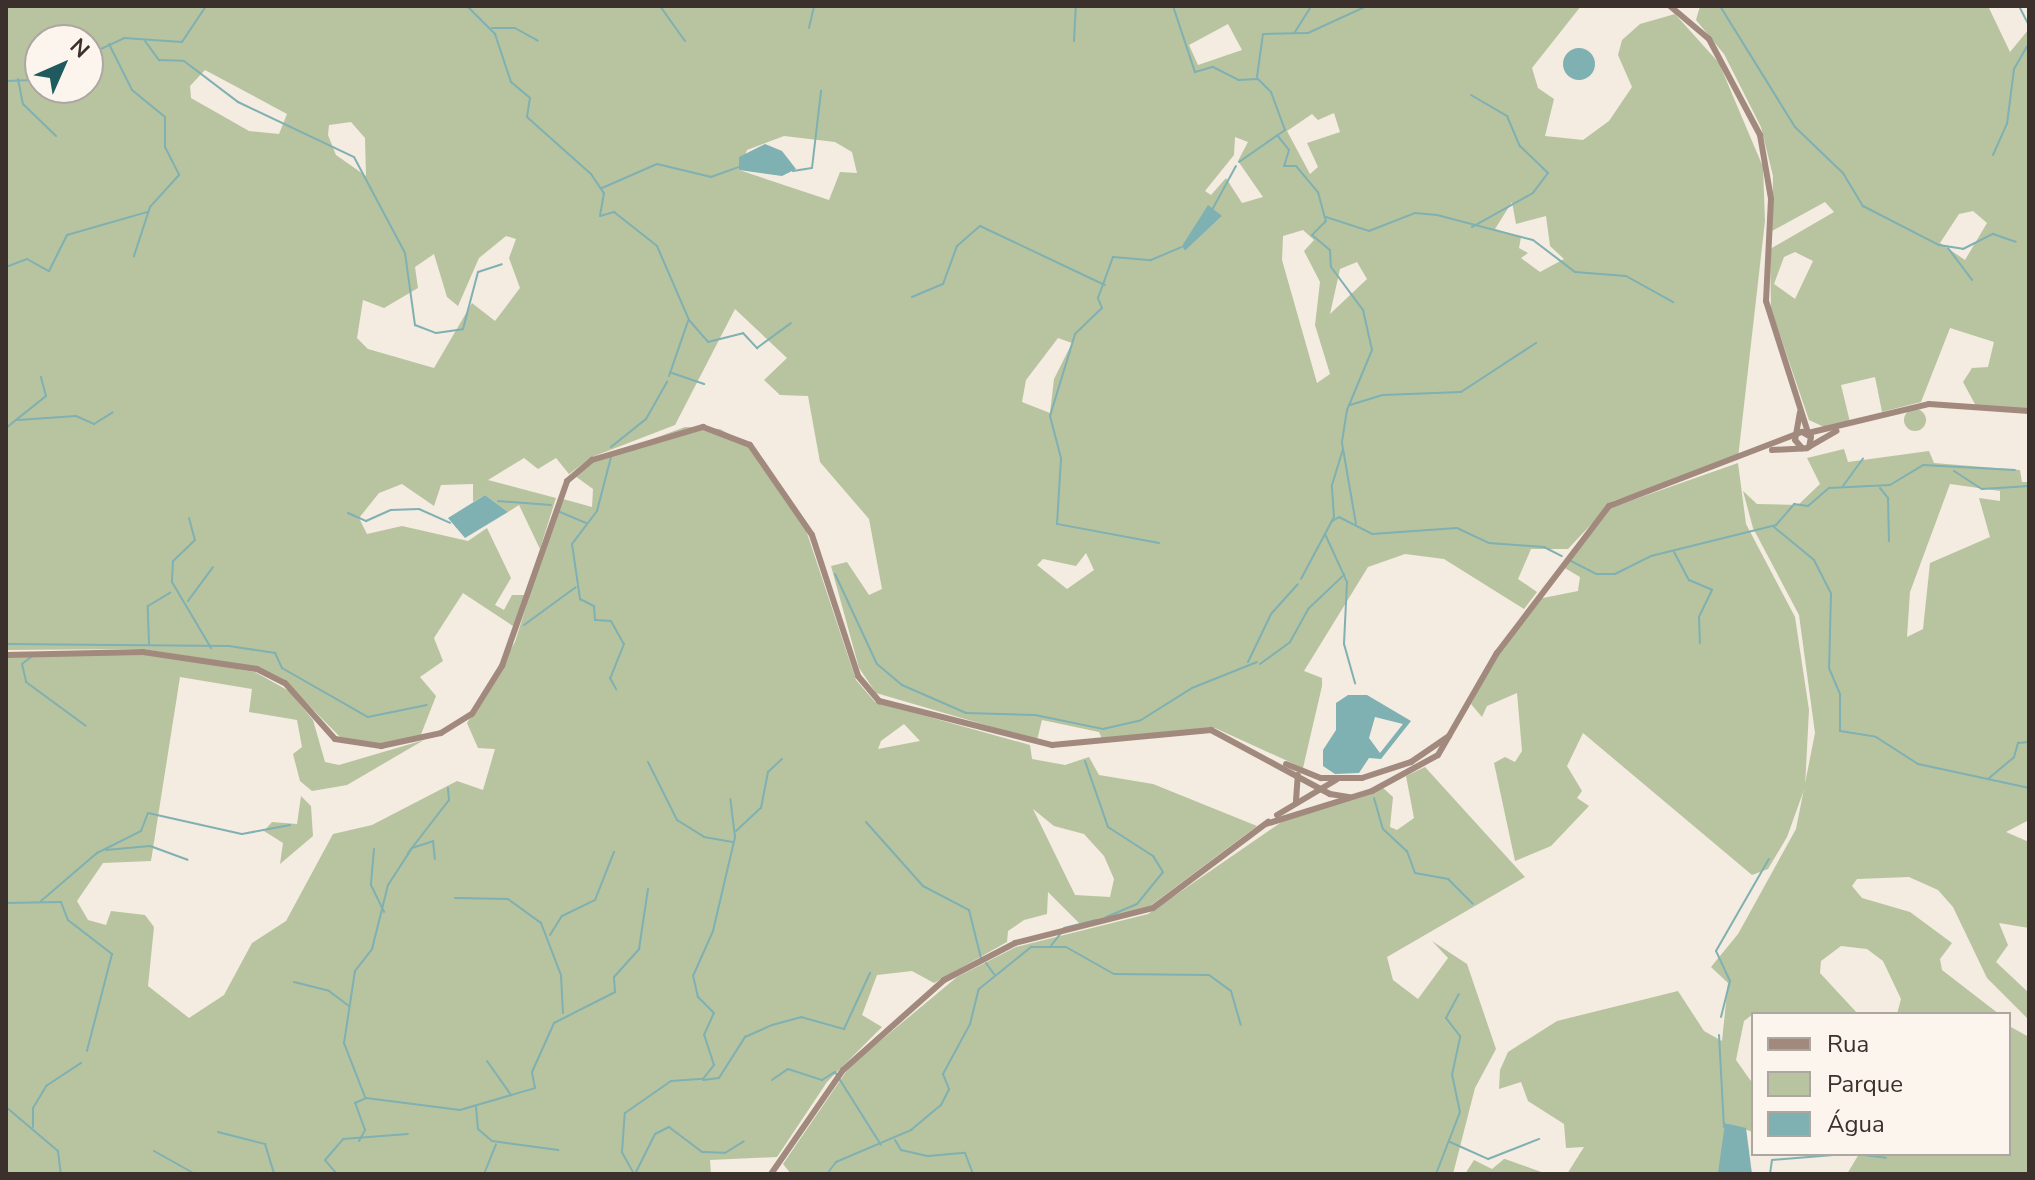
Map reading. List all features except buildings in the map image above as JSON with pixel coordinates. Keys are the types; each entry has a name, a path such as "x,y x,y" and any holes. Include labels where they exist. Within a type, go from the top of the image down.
{"main road":[{"path":"1670,6 1709,39 1760,135 1771,199 1766,301 1808,433 1805,447"},
{"path":"1266,824 1361,794 1434,753 1451,735 1497,653 1601,512 1769,450 1797,435 1846,427 1929,404 2029,411"},
{"path":"1800,409 1797,435 1805,447"},
{"path":"1804,419 1825,430"},
{"path":"6,655 143,652 257,669 285,683 335,739 381,746 441,733 461,725 486,696 530,598 558,498 573,475 592,460 703,427 750,445 807,526 858,676 879,701 1052,745 1211,730 1272,759 1330,794 1347,797"},
{"path":"1769,450 1805,447 1846,427"},
{"path":"1272,759 1334,780 1362,778 1434,753"},
{"path":"1294,804 1298,775"},
{"path":"1361,794 1369,788 1362,778"},
{"path":"771,1174 843,1070 944,980 1015,943 1153,908 1294,804 1334,780"},
{"path":"1330,794 1334,780"}],"green space":[{"path":"6,6 1581,6 1532,68 1538,88 1554,99 1545,136 1583,140 1609,121 1632,87 1618,55 1622,40 1640,24 1675,14 1719,63 1763,167 1765,221 1738,458 1613,501 1568,549 1531,549 1518,579 1537,592 1524,609 1444,559 1405,554 1368,567 1304,671 1322,678 1322,686 1303,768 1215,728 1102,739 1099,732 1042,720 1037,740 876,693 859,668 831,566 847,562 869,595 882,589 869,519 820,462 808,396 780,395 764,380 787,358 735,309 675,425 592,457 569,474 556,458 538,469 524,458 488,480 556,498 540,549 519,505 508,512 485,495 473,502 473,484 441,485 434,506 402,484 379,493 359,518 367,534 402,526 468,541 487,528 511,578 495,605 504,610 512,595 526,595 516,628 463,593 434,638 443,661 420,677 436,696 420,737 386,745 340,737 292,688 251,666 143,649 6,650","holes":["1228,24 1242,50 1198,65 1189,45","205,70 287,114 279,134 249,131 191,98 190,86","1334,113 1340,132 1307,143 1318,167 1310,174 1287,131 1312,114 1318,120","351,122 365,138 366,176 336,155 328,135 329,125","784,136 835,142 852,152 857,173 840,172 829,200 739,170 747,150","1235,137 1248,142 1238,161 1263,197 1242,203 1226,178 1211,195 1205,191 1234,155","1512,202 1516,224 1546,216 1550,246 1564,259 1540,272 1521,258 1528,253 1519,248 1521,237 1495,229","1208,206 1221,217 1185,251 1183,246","1303,230 1314,240 1304,251 1320,282 1315,325 1330,374 1317,383 1282,260 1283,236","506,236 516,239 509,258 520,288 495,321 472,303 434,368 368,349 357,338 363,300 384,308 418,288 415,267 434,254 447,297 458,306 479,258","1357,262 1367,279 1330,314 1340,269","1058,338 1072,343 1054,379 1050,413 1022,402 1026,380","1086,553 1094,570 1067,589 1037,565 1043,559 1076,566"]},
{"path":"1700,6 1988,6 2010,52 2029,29 2029,411 1976,406 1963,382 1972,368 1988,367 1994,342 1950,328 1921,402 1882,412 1875,377 1841,385 1850,422 1824,427 1809,420 1771,309 1770,249 1834,212 1825,202 1772,231 1773,176 1761,127 1724,54 1696,20","holes":["1973,211 1987,223 1965,260 1940,243 1959,214","1795,252 1813,261 1795,299 1774,284 1784,257"]},
{"path":"1915,409 1923,412 1926,420 1923,428 1915,431 1907,428 1904,420 1907,412"},
{"path":"685,427 720,429 747,444 806,530 856,680 875,702 1030,745 1032,759 1065,765 1089,757 1099,775 1153,784 1257,826 1146,909 1081,925 1048,892 1047,914 1024,920 1008,931 1007,942 934,983 912,971 877,975 862,1015 882,1027 827,1082 777,1157 710,1160 711,1174 6,1174 6,656 143,653 255,672 289,691 313,720 325,762 339,765 424,740 347,785 312,791 300,781 293,754 302,747 297,720 249,712 252,689 180,677 151,861 103,863 77,901 88,920 106,925 111,911 145,915 154,927 148,986 189,1018 224,995 252,943 286,921 333,834 372,825 457,781 483,790 495,749 478,748 467,723 515,642 558,505 563,499 592,507 593,489 575,476 593,461","holes":["904,724 920,741 878,749 881,741","1033,809 1054,826 1084,834 1104,856 1114,879 1110,897 1075,895"]},
{"path":"1844,449 1848,462 1929,451 1934,463 2020,470 2022,482 2029,482 2029,820 2006,832 2029,842 2029,928 1999,923 2008,945 1996,962 2029,993 2029,1020 1987,978 1953,907 1938,890 1909,877 1857,879 1852,886 1862,898 1910,912 1952,943 1940,959 1942,970 1996,1012 1898,1012 1901,999 1883,961 1867,949 1841,946 1821,961 1820,973 1856,1012 1751,1012 1744,1021 1736,1060 1751,1081 1751,1131 1726,1123 1719,1174 1567,1174 1584,1147 1566,1148 1564,1124 1528,1101 1521,1082 1499,1089 1500,1070 1508,1052 1557,1021 1678,991 1704,1031 1722,1041 1728,983 1711,967 1738,934 1796,829 1815,733 1799,615 1753,528 1743,491 1757,504 1798,505 1820,484 1807,458","holes":["1950,484 2000,491 2000,501 1979,498 1990,537 1930,563 1923,629 1907,637 1910,592"]},
{"path":"1738,463 1746,524 1795,617 1809,710 1805,787 1787,837 1768,869 1752,875 1583,733 1567,766 1582,791 1577,798 1589,806 1551,846 1515,861 1494,763 1505,757 1515,762 1522,751 1517,693 1487,706 1482,717 1471,704 1493,660 1538,599 1578,591 1580,577 1563,567 1610,508"},
{"path":"1425,767 1525,877 1387,957 1393,980 1418,999 1448,958 1432,941 1467,964 1496,1049 1475,1088 1453,1174 791,1174 783,1164 850,1066 957,977 1016,947 1148,914 1283,821 1383,788 1393,797 1390,827 1397,830 1414,818 1406,776"},
{"path":"301,796 311,806 313,836 280,864 283,843 264,831 272,822 297,824"},
{"path":"2011,1027 2029,1037 2029,1174 1847,1174 1858,1156 2011,1156"},
{"path":"1504,1159 1547,1174 1465,1174 1474,1160 1492,1169"}],"water":[{"path":"1579,48 1591,52 1595,64 1591,76 1579,80 1567,76 1563,64 1567,52"},
{"path":"765,144 782,151 796,169 782,176 739,170 739,157"},
{"path":"1208,205 1222,216 1185,251 1182,246"},
{"path":"485,495 508,512 465,538 448,518"},
{"path":"1348,695 1367,695 1411,721 1381,759 1369,758 1359,773 1335,774 1323,766 1323,750 1336,730 1336,703","holes":["1375,717 1403,724 1380,753 1369,738"]},
{"path":"1725,1123 1746,1128 1752,1174 1718,1173"}],"waterway":[{"path":"104,47 124,38 182,42 206,6"},
{"path":"209,6 230,6"},
{"path":"467,6 495,34 511,82 530,98 527,117 591,174 604,193 600,216 614,212 657,246 689,320 708,342 743,333 757,348 791,323"},
{"path":"660,6 685,41"},
{"path":"809,28 814,6"},
{"path":"1074,41 1076,6"},
{"path":"1173,6 1195,72 1213,67 1238,80 1258,79 1271,92 1285,130 1239,162"},
{"path":"1295,32 1311,6"},
{"path":"1257,77 1263,34 1308,33 1367,6"},
{"path":"1720,6 1795,127 1843,173 1863,206 1939,245 1963,249 1993,234 2016,242"},
{"path":"2019,6 2029,26"},
{"path":"492,28 515,28 538,41"},
{"path":"145,41 159,60 184,61 238,102 354,157 405,253 415,325 436,333 463,329 478,272 502,264"},
{"path":"1993,155 2007,124 2014,69 2029,43"},
{"path":"109,44 132,90 165,117 165,147 179,175 150,207 134,256"},
{"path":"18,79 23,104 56,136"},
{"path":"6,81 24,80"},
{"path":"793,171 812,168 821,91"},
{"path":"1471,95 1507,116 1520,146 1548,173 1533,193 1472,227"},
{"path":"1277,135 1289,150 1284,166 1296,166 1318,192 1326,221 1312,235 1330,250 1331,267 1363,310 1372,350 1347,410 1342,443 1356,524"},
{"path":"602,188 657,164 711,177 738,167"},
{"path":"1212,210 1236,166"},
{"path":"6,267 27,259 49,271 67,235 147,212"},
{"path":"1326,217 1369,231 1415,213 1437,215 1533,240 1575,272 1626,276 1673,302"},
{"path":"912,297 943,284 957,246 980,226 1105,285"},
{"path":"1159,543 1057,524 1061,458 1050,416 1075,334 1102,308 1098,298 1113,257 1151,260 1181,247"},
{"path":"1948,248 1972,280"},
{"path":"669,376 688,321"},
{"path":"1350,405 1383,395 1461,392 1536,343"},
{"path":"672,373 704,384"},
{"path":"6,428 46,396 41,377"},
{"path":"611,447 646,419 667,382"},
{"path":"18,420 76,416 94,424 113,412"},
{"path":"1301,579 1334,517 1332,485 1343,450"},
{"path":"611,457 597,511 572,544 580,599 594,606 595,620 611,621 624,644 610,678 616,689"},
{"path":"1843,486 1863,458"},
{"path":"1569,560 1596,574 1615,574 1651,556 1776,525 1794,504 1808,506 1829,488 1890,485 1923,465 2015,470"},
{"path":"1954,471 1982,489 2029,486"},
{"path":"1880,488 1888,498 1889,541"},
{"path":"498,501 551,505"},
{"path":"348,513 366,521 391,510 419,509 450,523"},
{"path":"560,512 586,523"},
{"path":"1331,522 1339,517 1372,534 1457,528 1489,543 1544,547 1562,556"},
{"path":"189,518 195,540 173,561 172,582 211,648"},
{"path":"1774,527 1814,560 1831,594 1829,668 1840,694 1840,731 1876,737 1918,764 2029,788"},
{"path":"1325,534 1347,582 1344,644 1355,683"},
{"path":"1674,552 1689,580 1712,590 1699,617 1700,643"},
{"path":"188,601 213,567"},
{"path":"835,574 877,664 902,685 966,713 1035,715 1103,729 1141,720 1192,688 1257,662"},
{"path":"1260,664 1290,642 1308,609 1344,575"},
{"path":"1248,662 1271,614 1298,584"},
{"path":"524,625 576,587"},
{"path":"149,644 148,606 170,593"},
{"path":"6,644 229,646 275,653 282,668 368,717 427,705"},
{"path":"31,657 22,664 26,682 86,726"},
{"path":"1988,779 2014,757 2018,743 2029,742"},
{"path":"736,831 761,808 768,772 782,759"},
{"path":"1085,761 1108,827 1153,856 1163,872 1137,904 1106,917"},
{"path":"648,762 677,820 704,837 733,842"},
{"path":"408,853 449,800 448,788"},
{"path":"1374,798 1383,829 1407,851 1415,873 1448,879 1473,904"},
{"path":"634,1174 622,1152 625,1113 671,1081 703,1079 714,1065 704,1035 714,1013 698,997 693,976 713,931 735,837 730,799"},
{"path":"41,901 97,853 141,831 148,813 242,834 290,825"},
{"path":"866,822 923,886 969,910 981,958"},
{"path":"365,1097 344,1043 355,971 372,949 388,885 412,848 433,841 435,859"},
{"path":"106,850 150,846 188,860"},
{"path":"374,849 371,885 384,912"},
{"path":"550,935 562,916 595,900 614,852"},
{"path":"1721,1017 1730,981 1716,951 1769,859"},
{"path":"359,1141 365,1130 355,1103 366,1098 460,1110 535,1088 532,1072 554,1023 615,992 614,977 639,949 648,889"},
{"path":"455,898 508,899 541,923 561,975 563,1013"},
{"path":"6,903 61,902 68,920 112,954 87,1051"},
{"path":"1064,928 1096,920"},
{"path":"1050,947 1061,933"},
{"path":"827,1174 836,1162 911,1130 941,1105 949,1089 943,1074 970,1024 979,989 1031,947 1066,947 1114,974 1209,975 1231,991 1241,1025"},
{"path":"986,963 994,974"},
{"path":"703,1080 719,1078 745,1037 772,1025 801,1017 844,1029 870,973"},
{"path":"294,982 329,991 349,1006"},
{"path":"1436,1174 1460,1112 1452,1075 1460,1036 1446,1018 1459,994"},
{"path":"1719,1035 1724,1127"},
{"path":"487,1061 511,1095"},
{"path":"33,1127 33,1108 46,1086 81,1063"},
{"path":"772,1080 788,1069 822,1080 835,1072 881,1145"},
{"path":"6,1107 58,1151 61,1174"},
{"path":"476,1107 478,1129 492,1141 558,1150"},
{"path":"635,1174 655,1134 669,1127 702,1152 725,1153 744,1141"},
{"path":"218,1132 265,1144 274,1174"},
{"path":"337,1174 325,1160 343,1139 408,1134"},
{"path":"1450,1142 1488,1159 1539,1139"},
{"path":"895,1140 901,1150 928,1156 965,1153 973,1174"},
{"path":"484,1174 496,1144"},
{"path":"154,1151 195,1174"},
{"path":"1770,1174 1772,1160 1821,1156"},
{"path":"1870,1156 1886,1158"}]}
